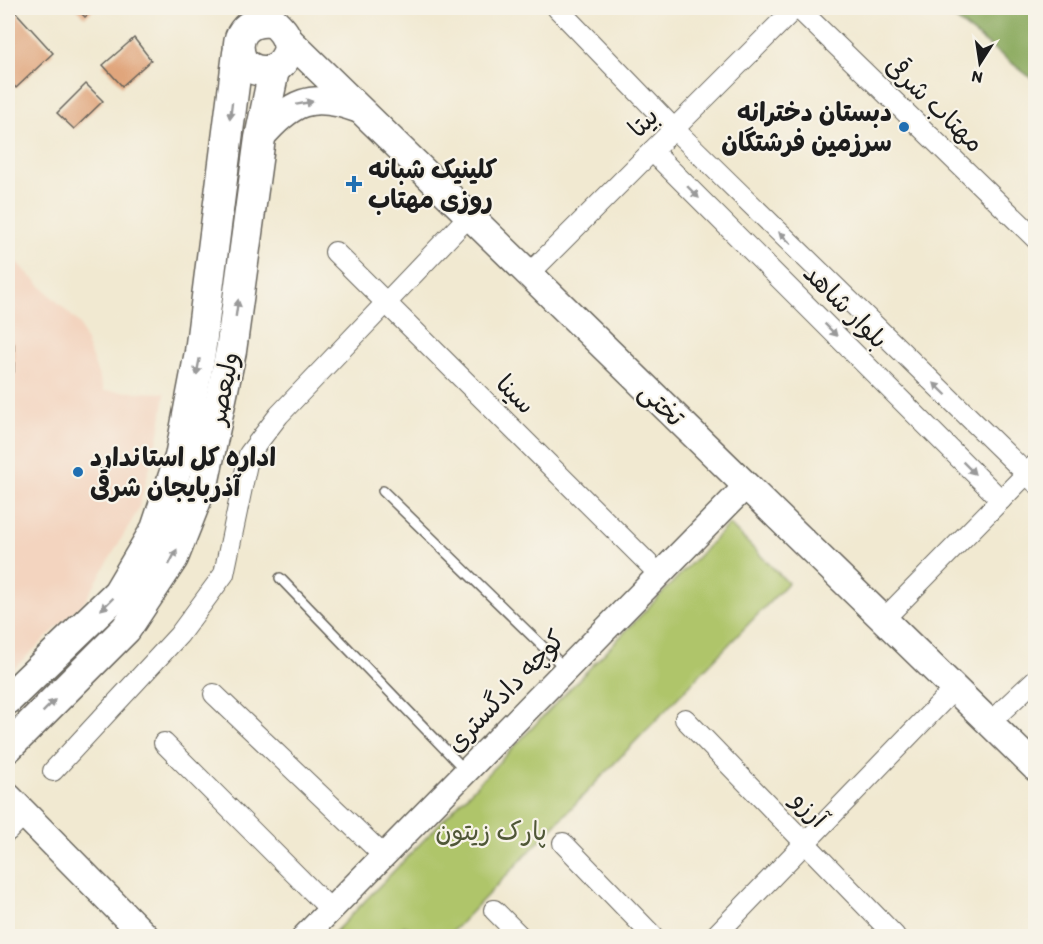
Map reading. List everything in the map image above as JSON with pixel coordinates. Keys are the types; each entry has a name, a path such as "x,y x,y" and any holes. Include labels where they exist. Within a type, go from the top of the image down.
{"main road":[{"path":"256,26 242,61 256,71 274,70"},
{"name":"ولیعصر","path":"8,747 126,629 173,558 204,480 231,351 260,138 274,70 287,58 256,26"},
{"name":"ولیعصر","path":"8,699 118,593 156,529 180,457 256,26"},
{"name":"تختى","path":"256,26 361,111 1035,768"},
{"path":"260,138 278,117 295,104 336,101 361,111"},
{"path":"13,814 145,936"}],"street":[{"name":"بلوار شاهد","path":"557,8 674,129 1032,474"},
{"name":"بیتا","path":"529,274 796,8"},
{"name":"مهتاب شرقی","path":"796,8 1035,239"},
{"name":"بلوار شاهد","path":"652,151 1001,500"},
{"path":"53,771 179,635 224,574 249,454 279,416 469,216"},
{"name":"سینا","path":"335,252 660,574"},
{"path":"883,620 1001,500 1032,474"},
{"name":"کوچه دادگستری","path":"305,936 746,486"},
{"path":"989,723 1035,679"},
{"path":"715,936 954,689"},
{"path":"214,694 384,856"},
{"name":"آرزو","path":"685,719 895,936"},
{"path":"164,743 331,910"},
{"path":"563,843 653,936"},
{"path":"494,910 520,936"}],"lane":[{"path":"383,491 566,670"},
{"path":"280,578 466,772"}],"shaded area":[{"name":"اداره کل استاندارد آذربایجان شرقی","path":"8,254 79,323 104,391 165,393 159,434 138,510 85,601 8,674"}],"green space":[{"path":"941,8 1035,8 1035,81"},
{"name":"پارک زیتون","path":"729,524 788,583 448,936 433,936 404,926 394,936 331,936"}],"building":[{"path":"8,8 12,8 53,53 16,88 8,79"},
{"path":"76,8 95,8 85,17"},
{"path":"134,38 151,60 122,86 103,65"},
{"path":"86,84 103,101 74,129 57,113"},
{"path":"8,338 14,344 14,372 8,378"}],"place":[{"name":"دبستان دخترانه سرزمین فرشتگان","path":"904,127"},
{"name":"کلینیک شبانه روزی مهتاب","path":"354,184"},
{"name":"اداره کل استاندارد آذربایجان شرقی","path":"78,472"}]}
